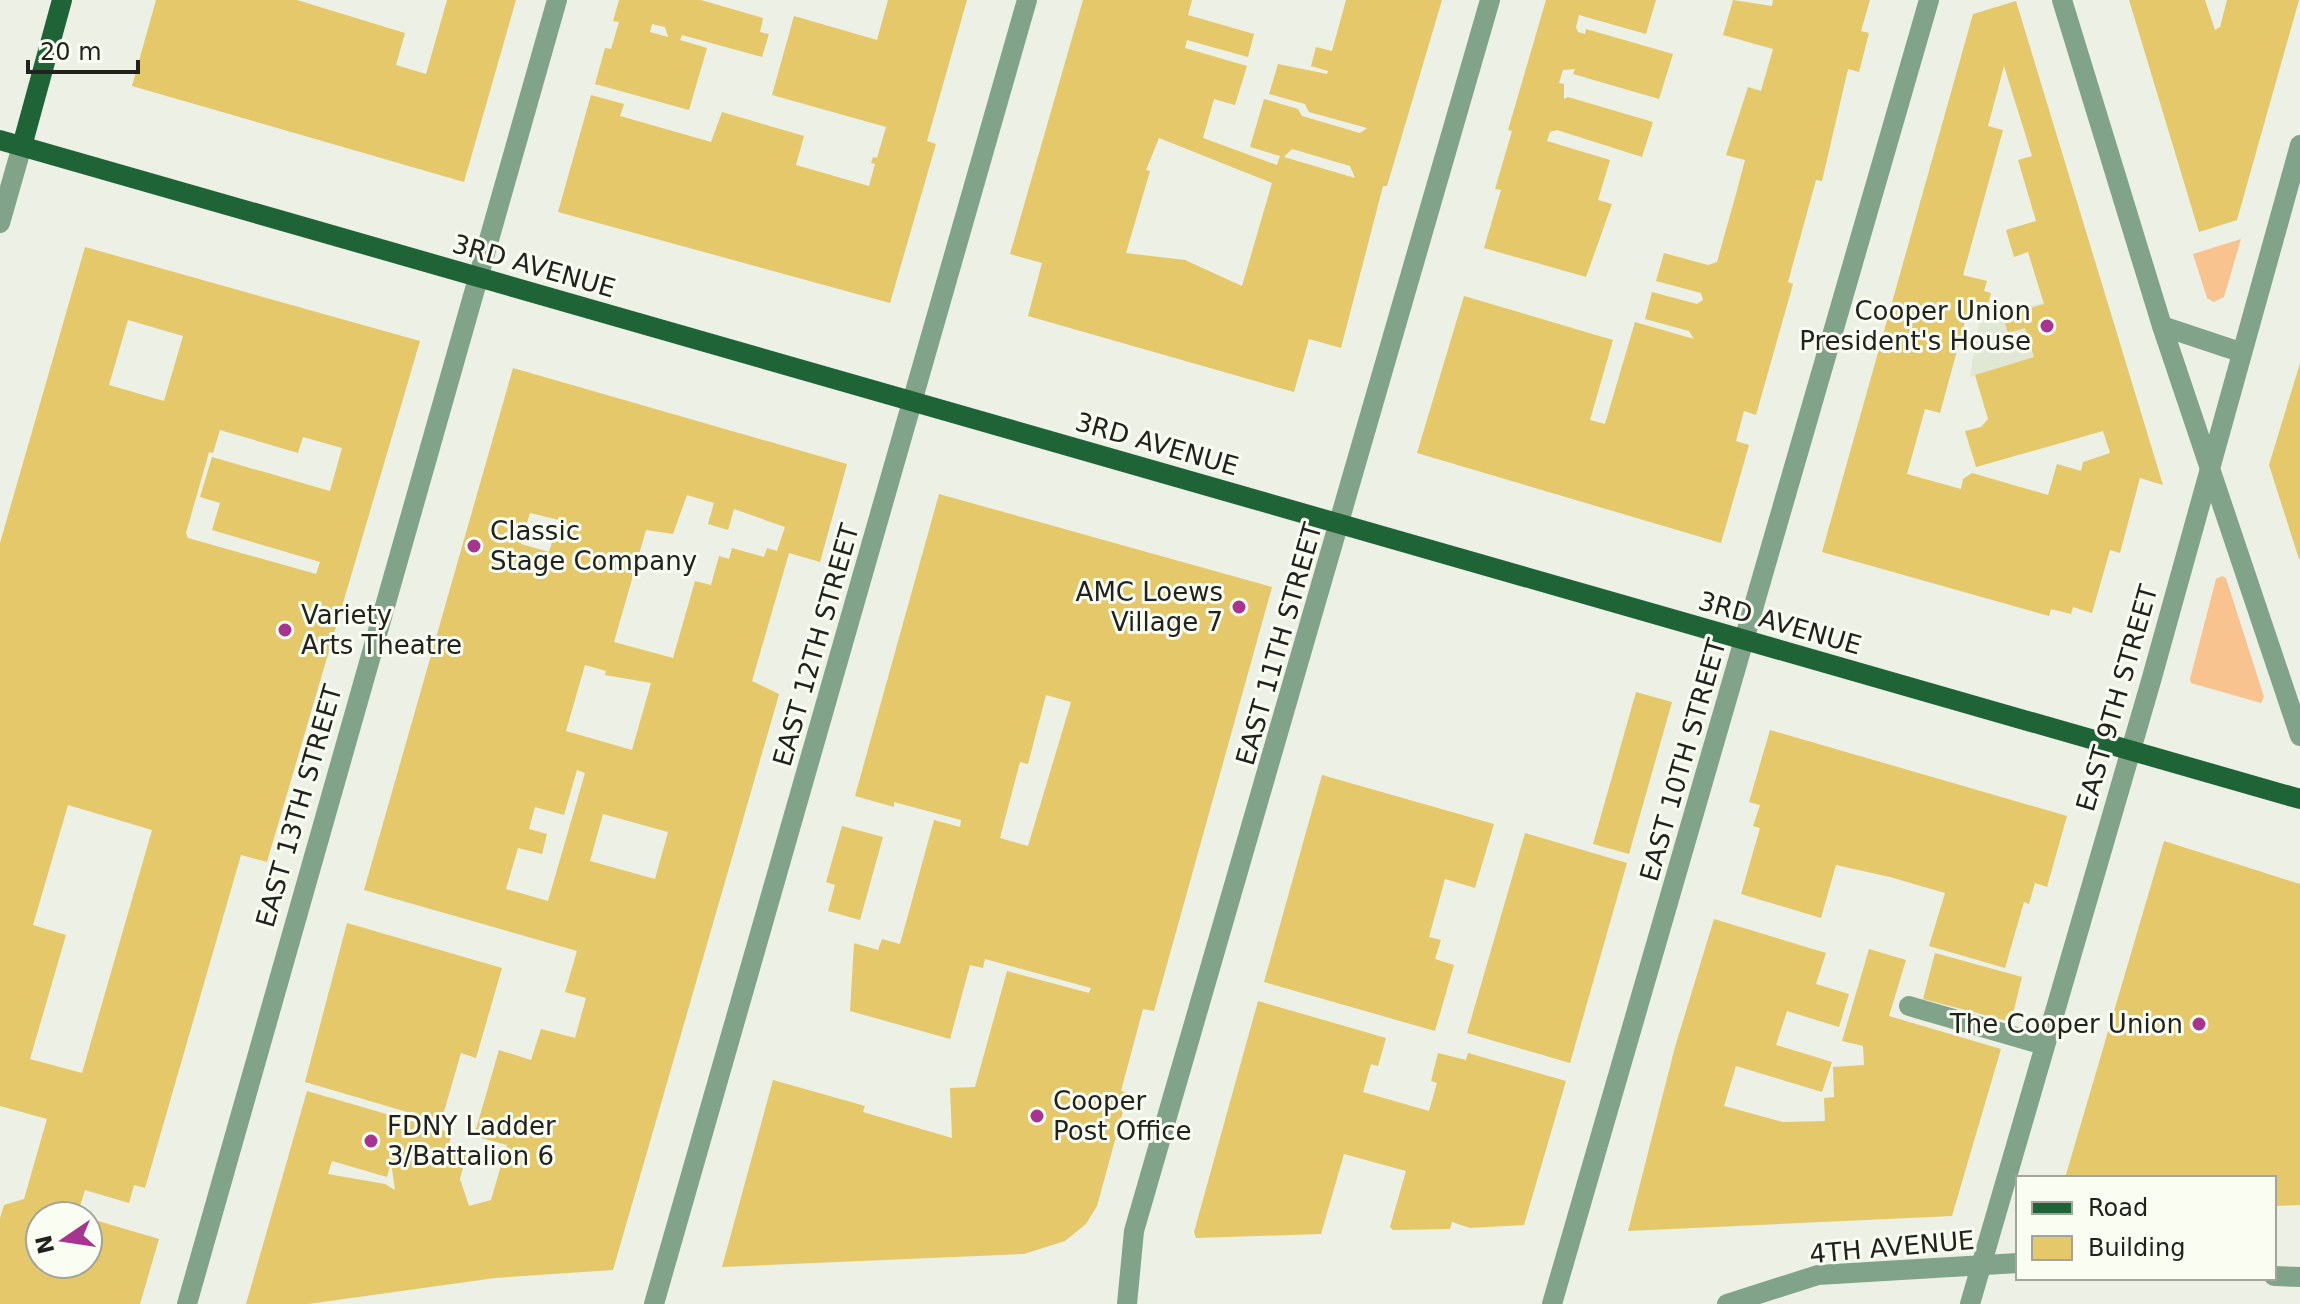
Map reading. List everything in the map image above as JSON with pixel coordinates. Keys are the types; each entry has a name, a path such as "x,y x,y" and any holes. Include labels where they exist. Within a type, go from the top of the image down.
{"main road":[{"path":"22,146 62,0"},
{"name":"3RD AVENUE","path":"0,140 2300,799"}],"street":[{"name":"EAST 13TH STREET","path":"187,1304 557,0"},
{"name":"EAST 12TH STREET","path":"654,1304 1027,0"},
{"name":"EAST 11TH STREET","path":"1127,1304 1134,1231 1341,524 1490,0"},
{"name":"EAST 10TH STREET","path":"1552,1304 1929,0"},
{"path":"2062,0 2162,326 2300,736"},
{"name":"EAST 9TH STREET","path":"1970,1304 2130,751 2300,145"},
{"path":"0,223 22,146"},
{"path":"2162,326 2240,352"},
{"path":"1909,1006 2044,1045"},
{"name":"4TH AVENUE","path":"1727,1304 1818,1275 2016,1263"},
{"path":"2276,1276 2300,1277"}],"shaded area":[{"path":"2241,239 2224,297 2214,302 2207,298 2193,254"},
{"name":"Cooper Union President's House","path":"2101,286 2117,332 1970,377 1979,321"},
{"path":"2226,578 2264,697 2261,703 2191,683 2216,579"}],"building":[{"path":"156,0 297,0 405,33 396,65 426,74 447,0 516,0 464,182 132,86"},
{"path":"619,0 701,0 763,18 760,32 769,34 762,57 682,35 680,40 707,48 689,110 595,84 605,48 611,49 619,22 613,21","holes":["652,24 665,27 668,37 650,32"]},
{"path":"888,0 967,0 927,141 936,144 890,303 558,212 591,95 624,104 620,116 711,142 722,112 804,136 796,165 869,186 875,164 871,163 873,157 877,158 886,127 772,95 794,16 877,40"},
{"path":"1083,0 1192,0 1188,15 1254,34 1248,57 1187,40 1185,48 1247,66 1235,105 1214,99 1203,138 1277,165 1280,156 1250,147 1264,99 1298,109 1302,116 1360,133 1367,128 1309,112 1305,104 1269,94 1278,64 1327,74 1328,71 1311,66 1316,47 1332,51 1346,0 1442,0 1387,186 1383,186 1341,348 1309,339 1294,392 1028,316 1042,263 1010,254","holes":["1159,138 1272,183 1242,286 1185,260 1126,253 1150,171 1146,170","1292,149 1350,166 1355,178 1284,157"]},
{"path":"1546,0 1656,0 1646,34 1579,15 1576,27 1578,32 1585,34 1586,29 1673,54 1659,99 1573,74 1575,69 1563,70 1559,83 1564,84 1564,99 1568,97 1653,122 1642,157 1557,130 1550,132 1547,141 1610,160 1598,200 1612,204 1586,277 1484,248 1501,190 1495,189 1512,131 1508,130"},
{"path":"1733,0 1772,6 1773,0 1870,0 1861,31 1869,33 1859,72 1848,69 1822,181 1816,180 1788,282 1793,284 1756,415 1744,411 1736,441 1749,445 1721,543 1417,453 1464,296 1613,340 1590,420 1605,424 1635,322 1694,339 1689,331 1645,319 1652,292 1697,304 1703,300 1701,293 1656,281 1664,253 1708,265 1717,262 1736,194 1745,160 1726,155 1748,87 1761,91 1773,49 1723,35"},
{"path":"2129,0 2205,0 2215,30 2220,27 2227,0 2299,0 2237,220 2199,232"},
{"path":"2016,1 2163,485 2140,478 2120,553 2110,550 2092,613 2073,607 2071,614 2051,609 2049,616 1822,552 1973,14","holes":["2004,66 2032,156 2018,160 2036,221 2006,230 2014,257 2028,252 2044,304 2003,316 2008,333 2025,328 2034,357 1975,375 1988,419 1981,427 1965,431 1976,467 2103,431 2110,453 2083,462 2081,471 2057,464 2048,495 1972,473 1963,479 1961,489 1907,474 1925,409 1940,413 1969,307 1986,312 1991,293 1984,291 1987,281 1963,275 2003,130 1988,126"]},
{"path":"85,247 420,341 267,862 241,855 145,1188 134,1185 129,1203 85,1190 82,1200 24,1200 24,1280 104,1280 104,1223 159,1239 140,1304 0,1304 0,1218 4,1205 24,1199 47,1119 0,1106 0,543","holes":["128,320 183,336 164,401 109,385","220,430 298,453 303,437 342,448 330,491 212,457 200,497 220,503 212,530 320,562 316,574 188,538 186,533 209,452 213,453","68,805 152,830 82,1073 30,1059 66,935 33,925"]},
{"path":"2300,363 2300,559 2299,559 2269,465"},
{"path":"513,368 847,464 820,562 789,553 752,681 779,694 613,1270 495,1278 308,1304 246,1304 307,1091 452,1133 446,1155 467,1152 460,1179 469,1206 491,1200 507,1145 474,1136 499,1050 531,1060 541,1029 575,1038 586,998 565,992 577,951 364,890","holes":["687,495 714,503 708,524 728,530 734,509 785,527 777,551 767,548 764,557 732,548 729,559 719,556 711,585 695,581 673,658 614,642 646,530 673,534","530,513 559,520 549,552 521,544","585,665 606,671 605,675 651,683 632,750 566,731","577,770 585,773 548,901 506,889 518,848 542,854 547,834 529,829 535,807 564,815","603,814 668,832 655,879 590,861","332,1161 387,1177 391,1162 395,1190 385,1184 328,1174"]},
{"path":"939,494 1272,587 1154,1011 1143,1009 1121,1091 1128,1093 1097,1206 1086,1224 1065,1241 1024,1254 722,1267 773,1080 865,1106 863,1112 952,1138 950,1088 975,1087 1007,971 1089,993 1091,988 985,959 983,968 970,965 950,1039 850,1011 854,943 878,950 882,939 900,944 934,820 960,827 961,820 894,802 894,807 855,796","holes":["1046,695 1071,702 1028,846 1000,838 1020,762 1028,764"]},
{"path":"1636,692 1672,702 1629,854 1593,844"},
{"path":"1770,730 2067,816 2047,887 2035,883 2029,904 2024,902 2005,968 1929,946 1945,893 1890,877 1836,865 1821,918 1741,894 1760,828 1753,826 1760,805 1749,802"},
{"path":"1322,775 1494,824 1475,888 1445,879 1429,937 1441,940 1435,959 1454,965 1435,1031 1264,982"},
{"path":"842,826 883,837 860,920 828,911 835,885 826,882"},
{"path":"1525,833 1627,863 1570,1063 1467,1033"},
{"name":"The Cooper Union","path":"2164,841 2300,884 2300,1205 2276,1206 2276,1176 2066,1176"},
{"path":"1714,919 1826,953 1816,984 1849,994 1839,1027 1787,1011 1776,1045 1832,1062 1822,1092 1736,1066 1724,1106 1783,1122 1825,1121 1824,1098 1834,1097 1833,1067 1864,1065 1863,1046 1842,1041 1869,949 1906,960 1889,1016 2001,1049 1952,1216 1628,1231 1675,1047"},
{"path":"347,923 502,968 476,1058 461,1053 441,1122 305,1082"},
{"path":"1935,953 2022,977 2011,1022 1923,999"},
{"path":"1258,1001 1386,1038 1378,1066 1371,1064 1363,1092 1429,1111 1437,1083 1431,1081 1438,1053 1466,1060 1468,1053 1566,1081 1524,1225 1470,1228 1452,1222 1450,1229 1393,1230 1390,1227 1406,1171 1344,1154 1321,1234 1196,1238 1194,1232"}],"place":[{"name":"Cooper Union President's House","path":"2047,326"},
{"name":"Classic Stage Company","path":"474,546"},
{"name":"AMC Loews Village 7","path":"1239,607"},
{"name":"Variety Arts Theatre","path":"285,630"},
{"name":"The Cooper Union","path":"2199,1024"},
{"name":"Cooper Post Office","path":"1037,1116"},
{"name":"FDNY Ladder 3/Battalion 6","path":"371,1141"}]}
